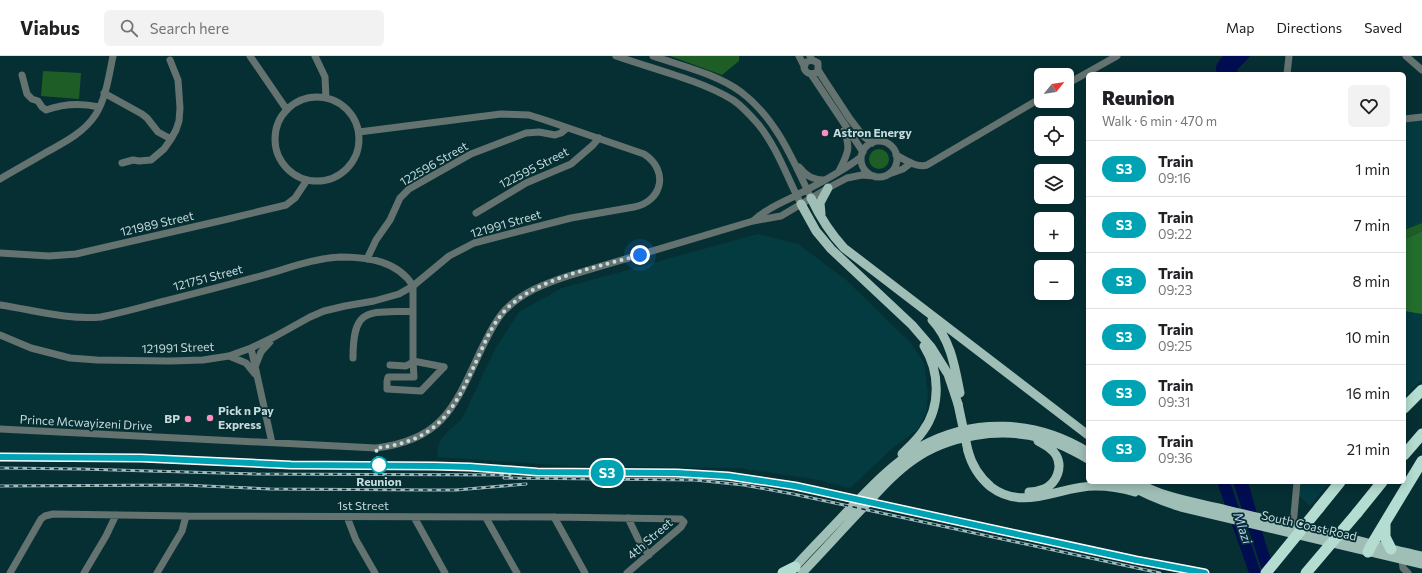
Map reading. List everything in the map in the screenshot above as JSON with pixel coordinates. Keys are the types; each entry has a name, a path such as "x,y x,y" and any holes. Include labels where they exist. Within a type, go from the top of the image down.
{"highway":[{"path":"1406,406 1422,390"},
{"path":"1406,454 1422,434"},
{"path":"1370,548 1422,461"},
{"path":"1266,573 1338,484"},
{"path":"1306,573 1380,484"},
{"path":"1386,521 1385,537 1391,549"},
{"path":"783,573 796,571"}],"main road":[{"path":"822,219 820,203 826,184"},
{"path":"811,198 833,236 844,248 1086,433"},
{"path":"801,204 816,231 827,245 912,325 931,347 948,374 960,405"},
{"path":"796,571 876,479 924,430 935,406 937,390 934,368 930,355 910,328 884,300"},
{"path":"919,306 936,324 947,342 954,366 971,462 984,481 995,490 1007,496 1021,498 1036,497 1075,488 1095,486 1126,490 1166,503"},
{"path":"857,501 889,470 914,451 940,437 983,426 1023,427 1038,430 1066,440 1086,451"},
{"path":"796,571 886,483 913,460 927,452 956,440 983,435 1025,435 1049,440 1086,458"},
{"path":"969,451 984,477 1002,490 1013,493 1037,491 1051,485 1059,472 1059,463 1056,454 1048,447 1025,435"},
{"name":"South Coast Road","path":"1127,484 1166,503 1210,510 1370,548 1391,549 1422,556"},
{"name":"South Coast Road","path":"1141,484 1167,496 1200,503 1210,510"},
{"path":"1152,484 1166,492 1200,503"},
{"name":"South Coast Road","path":"1283,528 1293,526 1324,532 1402,560 1422,564"}],"street":[{"path":"0,179 76,135 90,122 99,107 104,93 113,56"},
{"path":"250,56 287,110"},
{"path":"315,56 325,77 326,98"},
{"path":"616,56 703,85 735,101 758,124 768,138 801,204"},
{"path":"653,56 707,75 740,91 758,106 769,120 787,151 811,198"},
{"path":"799,56 805,71 811,74 862,154 863,166 869,174 874,176"},
{"path":"1088,72 1117,56"},
{"path":"1287,72 1289,56"},
{"path":"1406,56 1422,70"},
{"path":"804,66 811,58 818,63 818,70 863,136 872,143"},
{"path":"122,163 133,160 151,160 164,149 178,126 180,108 178,80 170,60"},
{"path":"811,74 814,74 818,70"},
{"path":"1074,80 1086,73"},
{"path":"22,75 27,94 32,99 38,101 46,110 79,104 99,107"},
{"path":"104,93 142,114 158,132 171,139"},
{"path":"312,97 334,100 348,110 357,124 360,140 357,155 349,168 337,177 322,181 307,180 291,172 282,163 277,151 276,132 279,120 287,110 298,102 312,97"},
{"path":"896,155 922,166 932,163 1034,102"},
{"name":"121991 Street","path":"0,334 30,348 70,358 170,361 203,360 229,356 251,348 324,311 388,298 399,294 413,286 449,256 479,242 571,218 634,208 644,204 650,201 656,194 660,182 660,175 654,162 644,154 537,117 508,114 359,132"},
{"path":"1406,119 1422,117"},
{"path":"839,171 847,156 849,143 840,119"},
{"name":"122596 Street","path":"367,258 376,240 390,220 400,198 409,189 471,154 526,133 539,132 555,135 561,133 567,128"},
{"name":"122595 Street","path":"476,213 526,183 571,164 593,145 598,138"},
{"path":"826,184 839,171 862,154 865,148 872,143 880,141 887,143 894,150 896,155 895,165 889,174"},
{"path":"787,151 803,173 826,184 841,181 854,176 879,177 903,169 912,163"},
{"name":"121989 Street","path":"0,253 49,256 76,254 228,219 286,205 295,198 307,180"},
{"name":"Prince Mcwayizeni Drive","path":"753,221 763,212 796,195 826,184"},
{"name":"Prince Mcwayizeni Drive","path":"0,429 376,448 392,446 417,437 434,428 451,409 462,391 495,323 512,304 529,291 547,282 753,221 781,216 811,198 826,184"},
{"name":"121751 Street","path":"0,305 67,317 83,318 101,316 207,290 315,261 339,257 367,258 395,267 407,277 413,286"},
{"path":"390,365 406,366 413,361 444,366 421,391 387,389 388,377 414,377 413,361 413,286"},
{"path":"353,358 354,333 363,317 374,313 414,311"},
{"path":"255,367 260,352 274,337"},
{"path":"251,348 272,443"},
{"path":"229,356 246,363 257,378"},
{"path":"1293,526 1297,484"},
{"name":"1st Street","path":"10,573 43,517 53,514 486,518 679,518 683,521"},
{"path":"84,573 106,536 116,515"},
{"path":"157,573 182,531 186,516"},
{"path":"347,517 356,540 375,573"},
{"path":"414,517 444,573"},
{"path":"554,517 585,573"},
{"path":"486,518 517,573"},
{"path":"628,518 641,545 649,555"},
{"name":"4th Street","path":"627,573 681,528 683,521"},
{"path":"1402,560 1403,568 1407,573"}],"shaded area":[{"path":"1422,117 1422,223 1406,229 1406,119"},
{"path":"758,234 798,244 845,279 911,343 924,363 928,393 926,413 918,429 893,448 850,488 819,480 740,468 569,466 437,457 441,439 462,419 495,349 519,312 562,288"},
{"path":"1406,311 1422,314 1422,380 1406,395"},
{"path":"1297,484 1328,484 1310,506 1296,493"}],"green space":[{"path":"670,56 739,56 739,61 722,75"},
{"path":"43,71 81,73 79,99 41,96"},
{"path":"879,149 886,152 889,159 886,166 879,169 872,166 869,159 872,152"},
{"path":"1422,223 1422,231 1406,239 1406,229"},
{"path":"1422,231 1422,314 1406,311 1406,239"}],"water":[{"path":"1223,56 1250,56 1237,70 1238,72 1216,72 1216,66"},
{"name":"Mlazi","path":"1218,484 1231,484 1261,573 1249,573"},
{"path":"1234,484 1249,484 1266,545 1276,573 1263,573"}],"railway":[{"path":"0,457 141,458 291,465 434,466 537,472 677,473 728,476 795,486 1136,560 1205,573"},
{"path":"0,468 256,474 510,475"},
{"path":"504,478 695,480 744,485 793,494 1160,573"},
{"path":"0,486 182,485 270,489 456,490 526,484"}],"train":[{"name":"S3","path":"0,457 141,458 291,465 470,467 537,472 712,474 762,480 795,486 1136,560 1205,573"}],"place":[{"name":"Astron Energy","path":"825,133"},
{"name":"Pick n Pay Express","path":"210,418"},
{"name":"BP","path":"188,419"},
{"name":"Reunion","path":"379,465"}],"route":[{"path":"379,465 376,448 392,446 426,433 434,428 446,416 462,391 492,327 512,304 529,291 547,282 640,255"}]}
